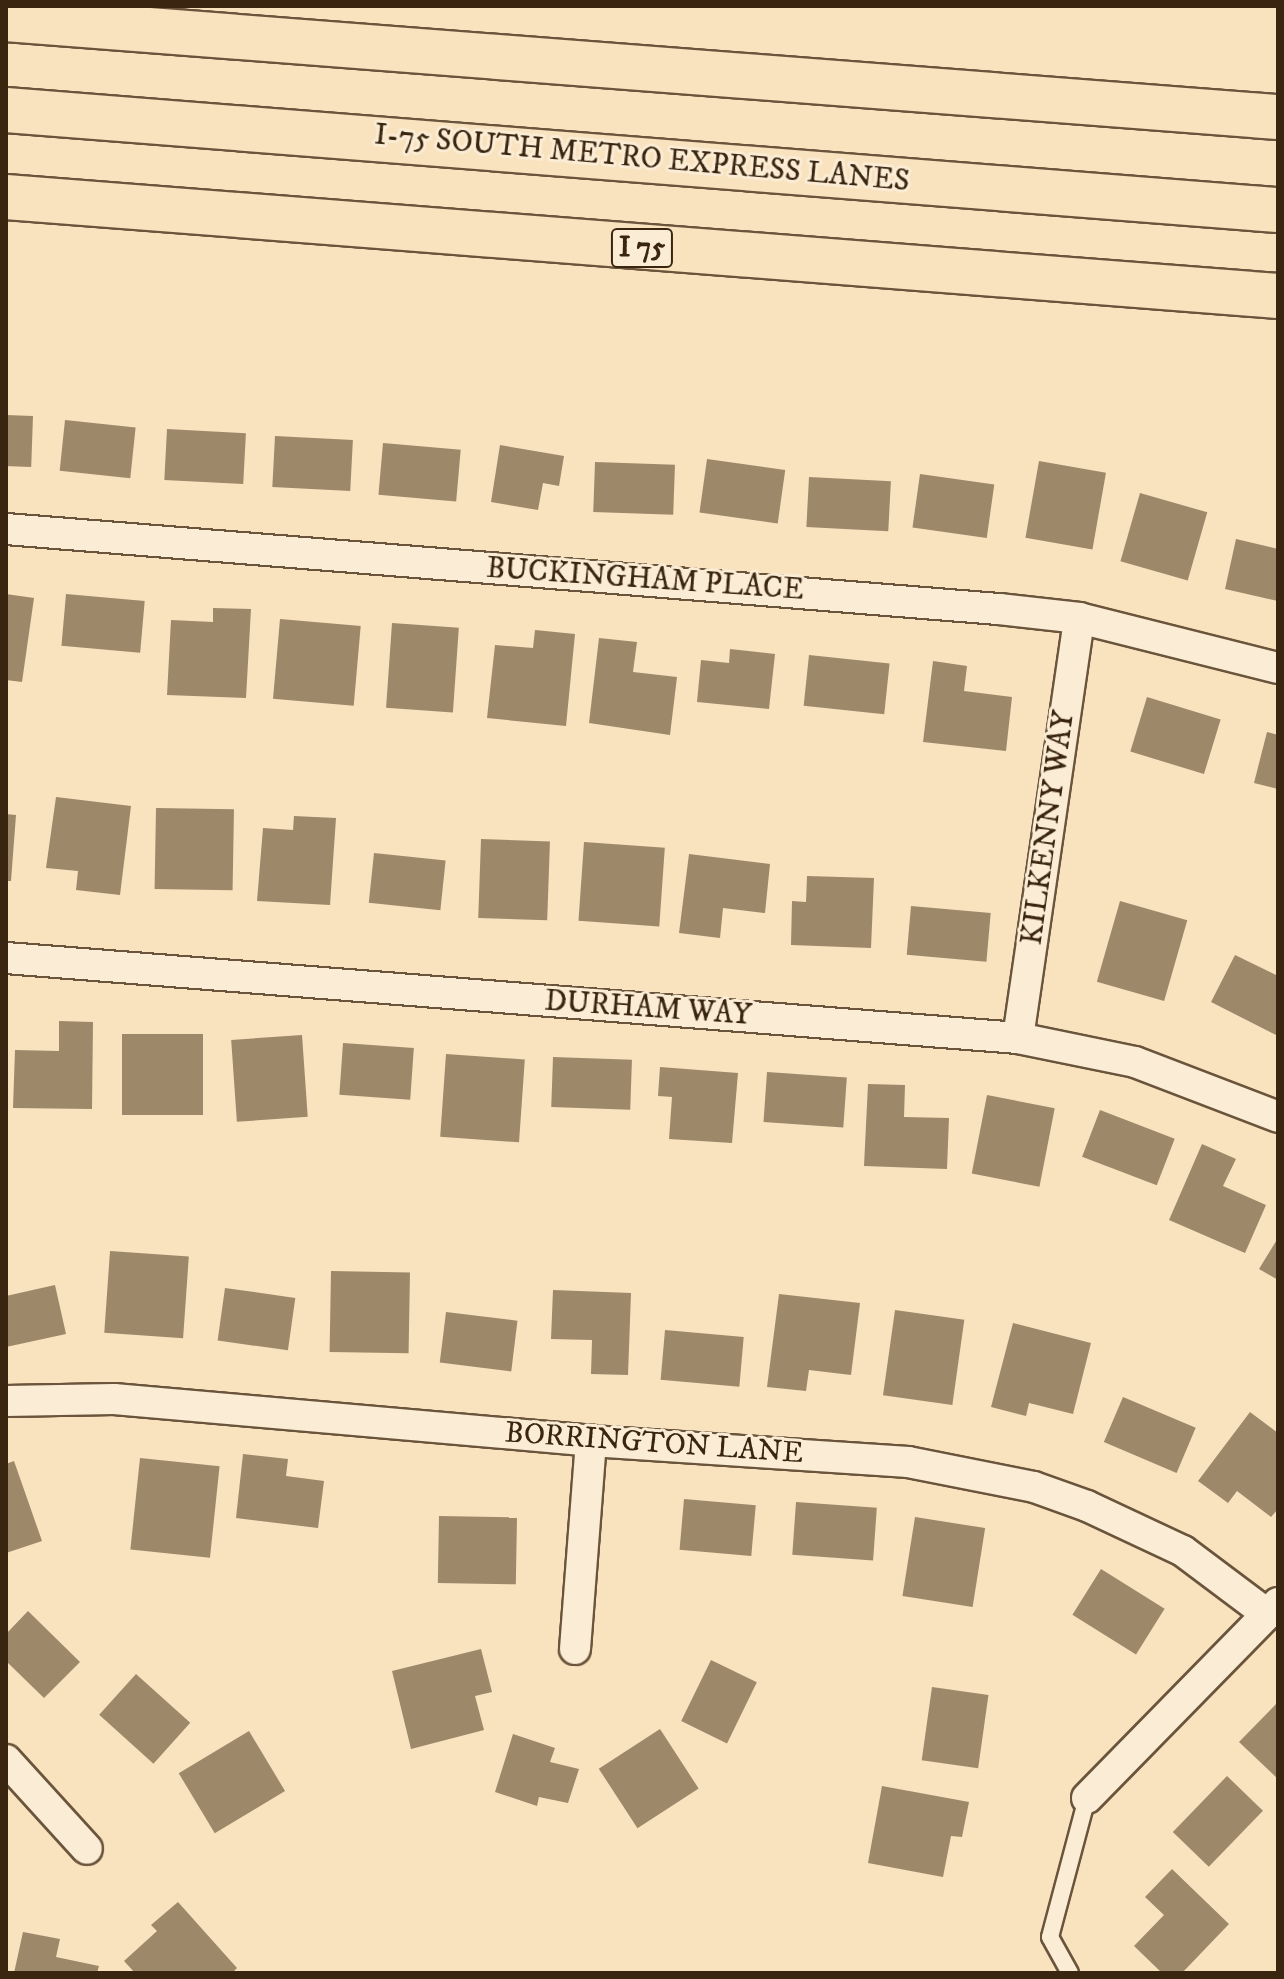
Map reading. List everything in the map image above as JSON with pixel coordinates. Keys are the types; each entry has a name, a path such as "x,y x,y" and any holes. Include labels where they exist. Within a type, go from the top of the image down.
{"highway":[{"path":"6,19 1278,117"},
{"name":"I-75 SOUTH METRO EXPRESS LANES","path":"6,110 1278,210"},
{"name":"I 75","path":"6,197 1278,296"}],"street":[{"name":"BUCKINGHAM PLACE","path":"6,529 882,596 1079,618 1278,668"},
{"name":"KILKENNY WAY","path":"1018,1038 1079,618"},
{"name":"DURHAM WAY","path":"6,958 1018,1038 1135,1062 1278,1117"},
{"name":"BORRINGTON LANE","path":"6,1401 114,1399 591,1441 908,1462 1034,1487 1183,1551 1272,1609"},
{"path":"575,1649 591,1441"},
{"path":"1087,1798 1272,1609"},
{"path":"6,1760 87,1849"}],"lane":[{"path":"1070,1973 1050,1937 1087,1798"}],"building":[{"path":"6,415 33,416 31,467 6,466"},
{"path":"65,420 136,427 130,478 60,471"},
{"path":"167,429 246,433 243,484 164,480"},
{"path":"275,436 353,440 350,491 272,487"},
{"path":"383,443 461,450 456,502 378,495"},
{"path":"500,445 564,456 559,486 543,483 538,510 491,502"},
{"path":"707,459 785,470 778,523 699,512"},
{"path":"1039,461 1106,473 1092,550 1025,538"},
{"path":"595,462 675,465 673,515 593,512"},
{"path":"920,474 994,484 987,538 912,527"},
{"path":"809,477 891,481 888,531 806,527"},
{"path":"1140,493 1207,512 1188,581 1120,561"},
{"path":"1236,539 1278,549 1278,601 1225,589"},
{"path":"6,594 34,598 22,682 6,680"},
{"path":"66,594 145,601 140,653 61,646"},
{"path":"213,608 251,609 246,698 167,695 171,620 213,622"},
{"path":"280,619 361,626 354,706 273,699"},
{"path":"392,623 459,628 453,712 386,708"},
{"path":"535,630 575,634 566,726 487,718 495,645 533,648"},
{"path":"599,638 637,642 633,672 677,677 670,735 589,723"},
{"path":"730,649 775,654 769,709 697,702 701,660 729,663"},
{"path":"809,655 890,663 884,714 804,706"},
{"path":"933,661 967,666 964,691 1012,697 1006,751 923,742"},
{"path":"1147,697 1221,720 1204,774 1130,752"},
{"path":"1267,732 1278,735 1278,789 1254,783"},
{"path":"56,797 131,806 120,895 76,890 78,871 46,868"},
{"path":"156,808 234,809 233,890 155,889"},
{"path":"6,814 16,815 11,881 6,881"},
{"path":"294,816 336,818 330,905 257,901 263,828 293,830"},
{"path":"481,839 550,841 547,920 478,918"},
{"path":"584,842 665,848 659,926 578,921"},
{"path":"374,853 446,861 440,910 369,903"},
{"path":"689,854 770,864 765,913 723,908 720,938 679,933"},
{"path":"807,876 874,878 871,948 791,945 792,901 806,902"},
{"path":"1120,901 1187,920 1164,1001 1097,982"},
{"path":"911,906 991,913 986,962 907,955"},
{"path":"1235,955 1278,976 1278,1036 1211,1002"},
{"path":"59,1021 93,1022 92,1109 13,1108 15,1050 59,1051"},
{"path":"122,1034 203,1034 203,1115 122,1115"},
{"path":"302,1035 308,1117 237,1122 231,1040"},
{"path":"343,1043 414,1048 410,1100 339,1095"},
{"path":"446,1054 525,1060 519,1142 440,1137"},
{"path":"553,1057 632,1060 630,1110 551,1107"},
{"path":"660,1067 738,1073 732,1143 669,1139 672,1097 658,1096"},
{"path":"767,1072 847,1078 843,1127 764,1122"},
{"path":"868,1084 905,1085 904,1117 949,1118 947,1169 864,1166"},
{"path":"987,1095 1055,1108 1039,1187 972,1174"},
{"path":"1100,1110 1175,1139 1157,1185 1082,1157"},
{"path":"1202,1144 1236,1159 1223,1186 1266,1205 1245,1253 1169,1220"},
{"path":"1278,1238 1278,1280 1259,1269"},
{"path":"110,1251 189,1257 183,1338 104,1333"},
{"path":"331,1271 410,1272 409,1353 330,1352"},
{"path":"55,1285 66,1334 6,1347 6,1296"},
{"path":"225,1288 295,1298 288,1350 218,1340"},
{"path":"553,1290 631,1293 628,1375 591,1374 592,1340 551,1339"},
{"path":"779,1294 860,1303 851,1375 809,1370 806,1391 767,1387"},
{"path":"895,1310 964,1320 952,1405 883,1395"},
{"path":"446,1312 517,1321 511,1371 440,1363"},
{"path":"1013,1323 1091,1343 1073,1414 1029,1403 1026,1416 991,1407"},
{"path":"665,1330 744,1337 739,1387 661,1380"},
{"path":"1123,1397 1196,1428 1177,1473 1104,1442"},
{"path":"1250,1412 1278,1433 1278,1509 1271,1517 1237,1491 1228,1503 1198,1481"},
{"path":"243,1454 288,1459 286,1476 324,1481 318,1528 236,1518"},
{"path":"140,1458 220,1466 210,1558 130,1549"},
{"path":"14,1461 42,1541 6,1553 6,1464"},
{"path":"684,1499 756,1505 751,1556 680,1550"},
{"path":"796,1502 877,1508 873,1561 792,1555"},
{"path":"439,1516 517,1517 516,1584 438,1583"},
{"path":"915,1517 985,1528 973,1607 902,1596"},
{"path":"1101,1569 1165,1609 1136,1655 1072,1615"},
{"path":"28,1611 80,1662 44,1698 6,1661 6,1634"},
{"path":"481,1649 492,1692 475,1696 484,1730 411,1749 392,1671"},
{"path":"711,1660 757,1682 727,1743 681,1721"},
{"path":"136,1674 190,1723 153,1764 99,1715"},
{"path":"932,1687 988,1695 978,1768 922,1760"},
{"path":"1278,1702 1278,1779 1239,1742"},
{"path":"660,1729 699,1789 637,1828 599,1769"},
{"path":"249,1731 285,1791 215,1833 179,1773"},
{"path":"513,1734 555,1748 550,1762 579,1769 568,1803 539,1797 537,1806 495,1792"},
{"path":"1227,1776 1263,1811 1209,1867 1173,1832"},
{"path":"882,1786 969,1802 962,1837 951,1836 943,1877 868,1863"},
{"path":"1172,1869 1229,1924 1182,1973 1162,1973 1134,1946 1164,1915 1145,1897"},
{"path":"178,1902 237,1968 232,1973 135,1973 124,1961 157,1931 151,1925"},
{"path":"23,1932 60,1939 56,1957 99,1966 97,1973 14,1973"}]}
